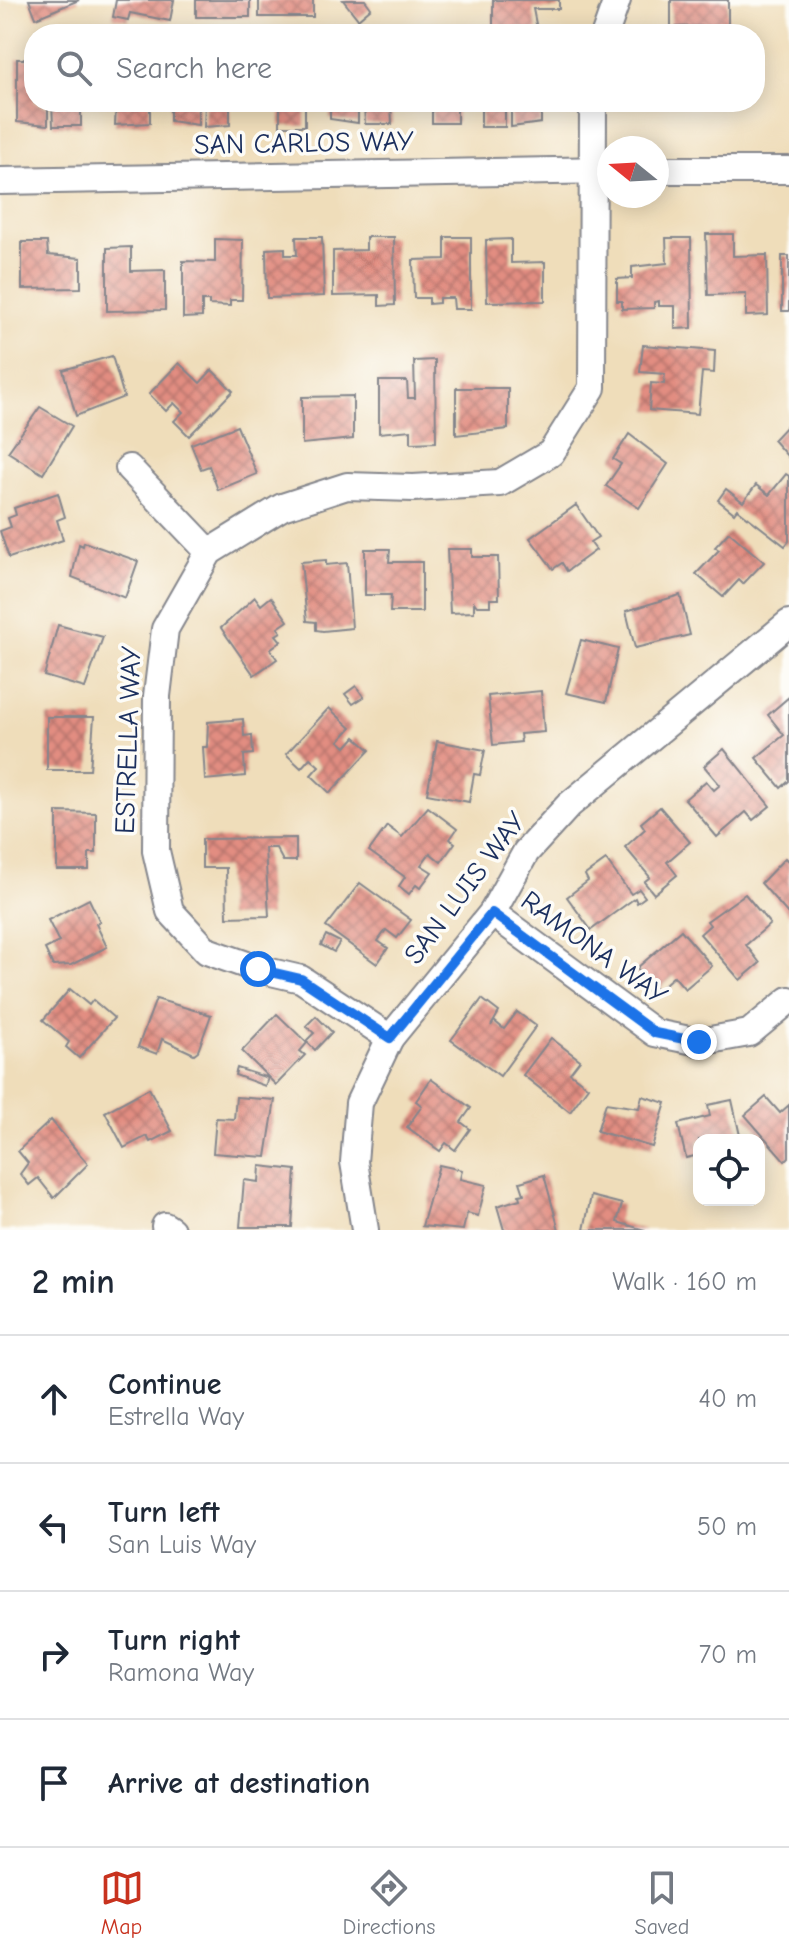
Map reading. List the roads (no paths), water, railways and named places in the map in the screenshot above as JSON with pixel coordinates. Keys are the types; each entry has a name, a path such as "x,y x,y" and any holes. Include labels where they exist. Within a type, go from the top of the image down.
{"street":[{"path":"609,24 617,0"},
{"name":"ESTRELLA WAY","path":"594,112 597,136"},
{"name":"SAN CARLOS WAY","path":"0,181 597,170"},
{"path":"669,170 789,170"},
{"name":"ESTRELLA WAY","path":"390,1038 301,979 258,969 207,951 170,911 156,851 157,696 165,629 209,552 282,507 347,486 413,488 500,483 551,453 592,388 599,208"},
{"path":"129,468 209,552"},
{"name":"SAN LUIS WAY","path":"365,1230 354,1162 359,1103 390,1038 492,913 526,852 569,805 789,623"},
{"name":"RAMONA WAY","path":"492,913 655,1033 699,1042 749,1033 789,1000"}]}
